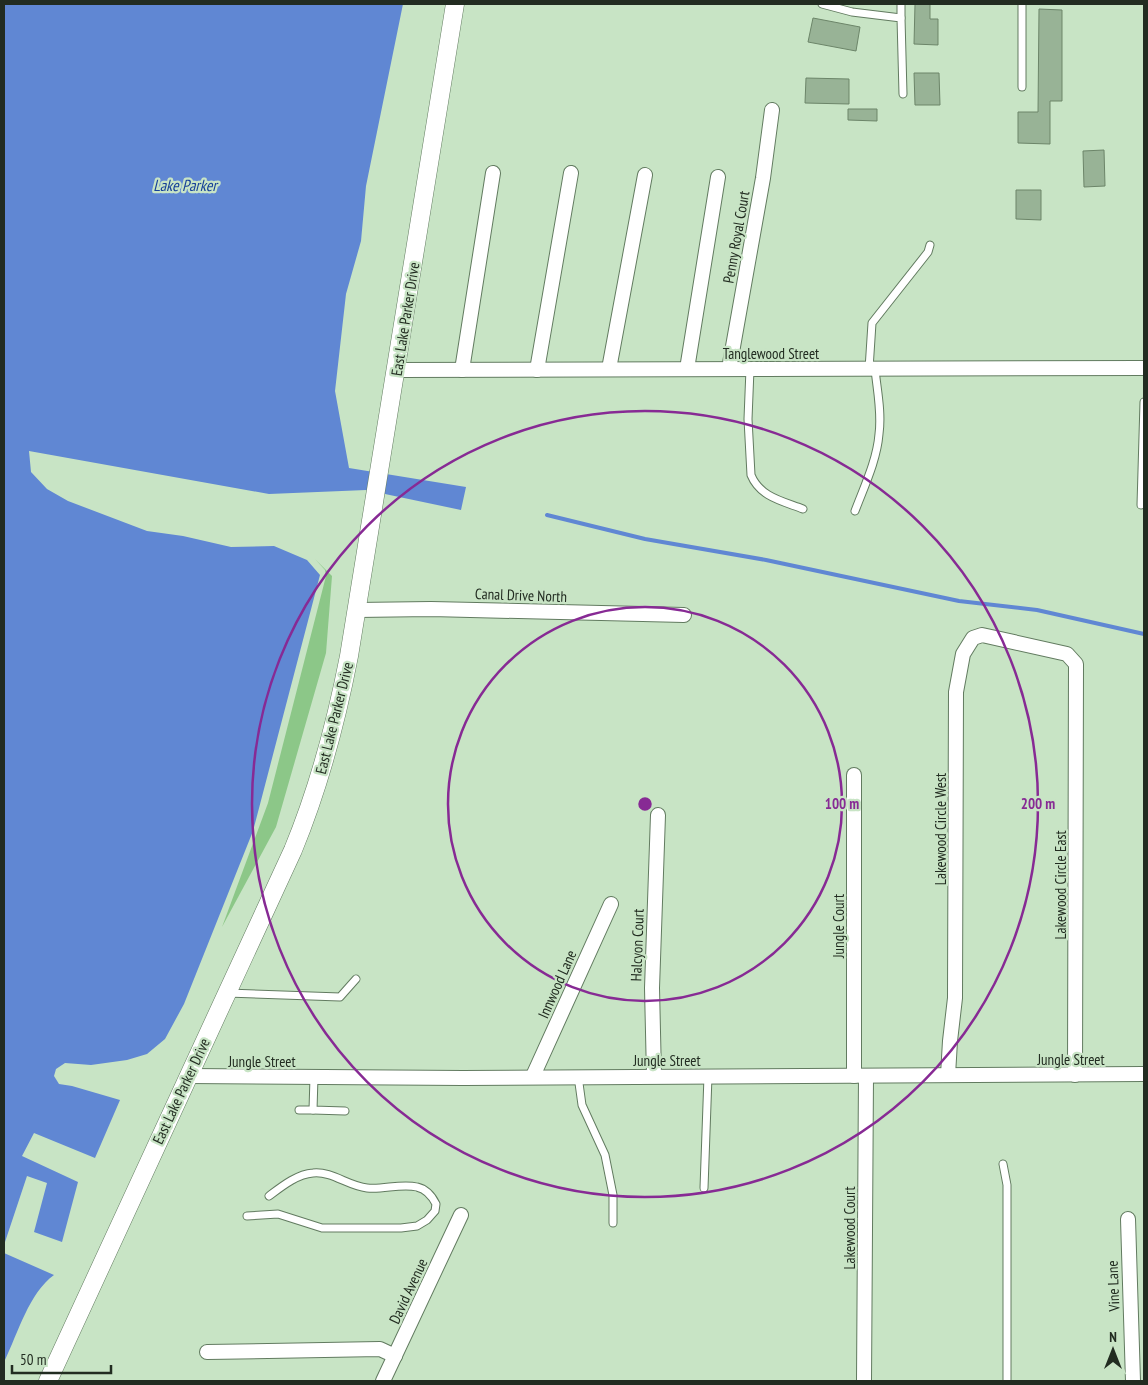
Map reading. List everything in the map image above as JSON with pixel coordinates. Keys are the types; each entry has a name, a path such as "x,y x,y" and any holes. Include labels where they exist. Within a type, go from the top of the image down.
{"street":[{"name":"East Lake Parker Drive","path":"48,1381 293,850 320,779 340,704 357,610 381,471 455,4"},
{"name":"Penny Royal Court","path":"729,370 763,178 772,110"},
{"path":"462,370 493,173"},
{"path":"537,370 571,173"},
{"path":"609,370 645,175"},
{"path":"687,369 718,177"},
{"name":"Tanglewood Street","path":"397,370 1144,368"},
{"name":"Canal Drive North","path":"357,610 431,609 684,615"},
{"name":"Lakewood Circle West","path":"948,1075 955,998 958,674 968,642 976,636 982,635 1022,644"},
{"name":"Lakewood Circle East","path":"1022,644 1067,654 1076,664 1076,1075"},
{"name":"Jungle Court","path":"854,775 860,1076"},
{"name":"Halcyon Court","path":"654,1076 652,988 658,815"},
{"name":"Innwood Lane","path":"533,1076 611,904"},
{"name":"Jungle Street","path":"189,1076 1144,1074"},
{"name":"Lakewood Court","path":"860,1076 864,1381"},
{"name":"David Avenue","path":"383,1381 461,1215"},
{"name":"Vine Lane","path":"1128,1219 1133,1381"},
{"path":"207,1352 380,1349 395,1356"}],"lane":[{"path":"822,4 852,12 901,18"},
{"path":"901,4 903,94"},
{"path":"1022,4 1022,87"},
{"path":"855,511 874,458 879,434 879,399 872,369 872,323 925,256 930,245"},
{"path":"750,369 748,419 751,475 754,483 763,492 803,509"},
{"path":"1141,505 1144,402"},
{"path":"227,993 340,997 356,979"},
{"path":"578,1076 582,1106 605,1155 613,1195 613,1223"},
{"path":"704,1188 708,1076"},
{"path":"313,1110 314,1077"},
{"path":"299,1110 345,1111"},
{"path":"1003,1164 1007,1185 1007,1381"},
{"path":"247,1216 278,1214 322,1228 401,1228 417,1226 427,1220 434,1211 436,1204 426,1191 417,1187 368,1188 343,1182 322,1172 310,1173 288,1182 269,1196"}],"green space":[{"path":"315,559 332,576 326,653 276,827 222,927 268,803 326,576 325,570"}],"water":[{"name":"Lake Parker","path":"4,4 403,4 366,186 361,241 346,294 335,391 349,468 466,487 461,510 366,490 269,494 29,451 31,472 47,489 68,501 147,531 183,536 231,547 274,546 307,560 320,575 253,831 184,1004 165,1039 147,1054 127,1060 91,1065 65,1063 56,1069 54,1076 59,1084 120,1100 95,1158 34,1133 22,1156 78,1182 62,1242 34,1232 47,1183 27,1176 4,1245"},
{"path":"4,1253 54,1275 45,1283 31,1303 5,1360 4,1370"}],"building":[{"path":"915,4 930,4 930,19 938,19 938,45 914,44"},
{"path":"1039,9 1062,10 1062,101 1050,101 1050,144 1018,143 1018,112 1038,112"},
{"path":"813,18 860,27 856,51 808,42"},
{"path":"914,73 939,73 940,105 915,105"},
{"path":"806,78 849,79 849,104 805,103"},
{"path":"848,109 877,109 877,121 848,120"},
{"path":"1104,150 1105,186 1084,187 1083,151"},
{"path":"1016,190 1041,190 1041,220 1016,219"}],"waterway":[{"path":"547,515 645,539 766,560 959,601 1037,610 1144,634"}]}
